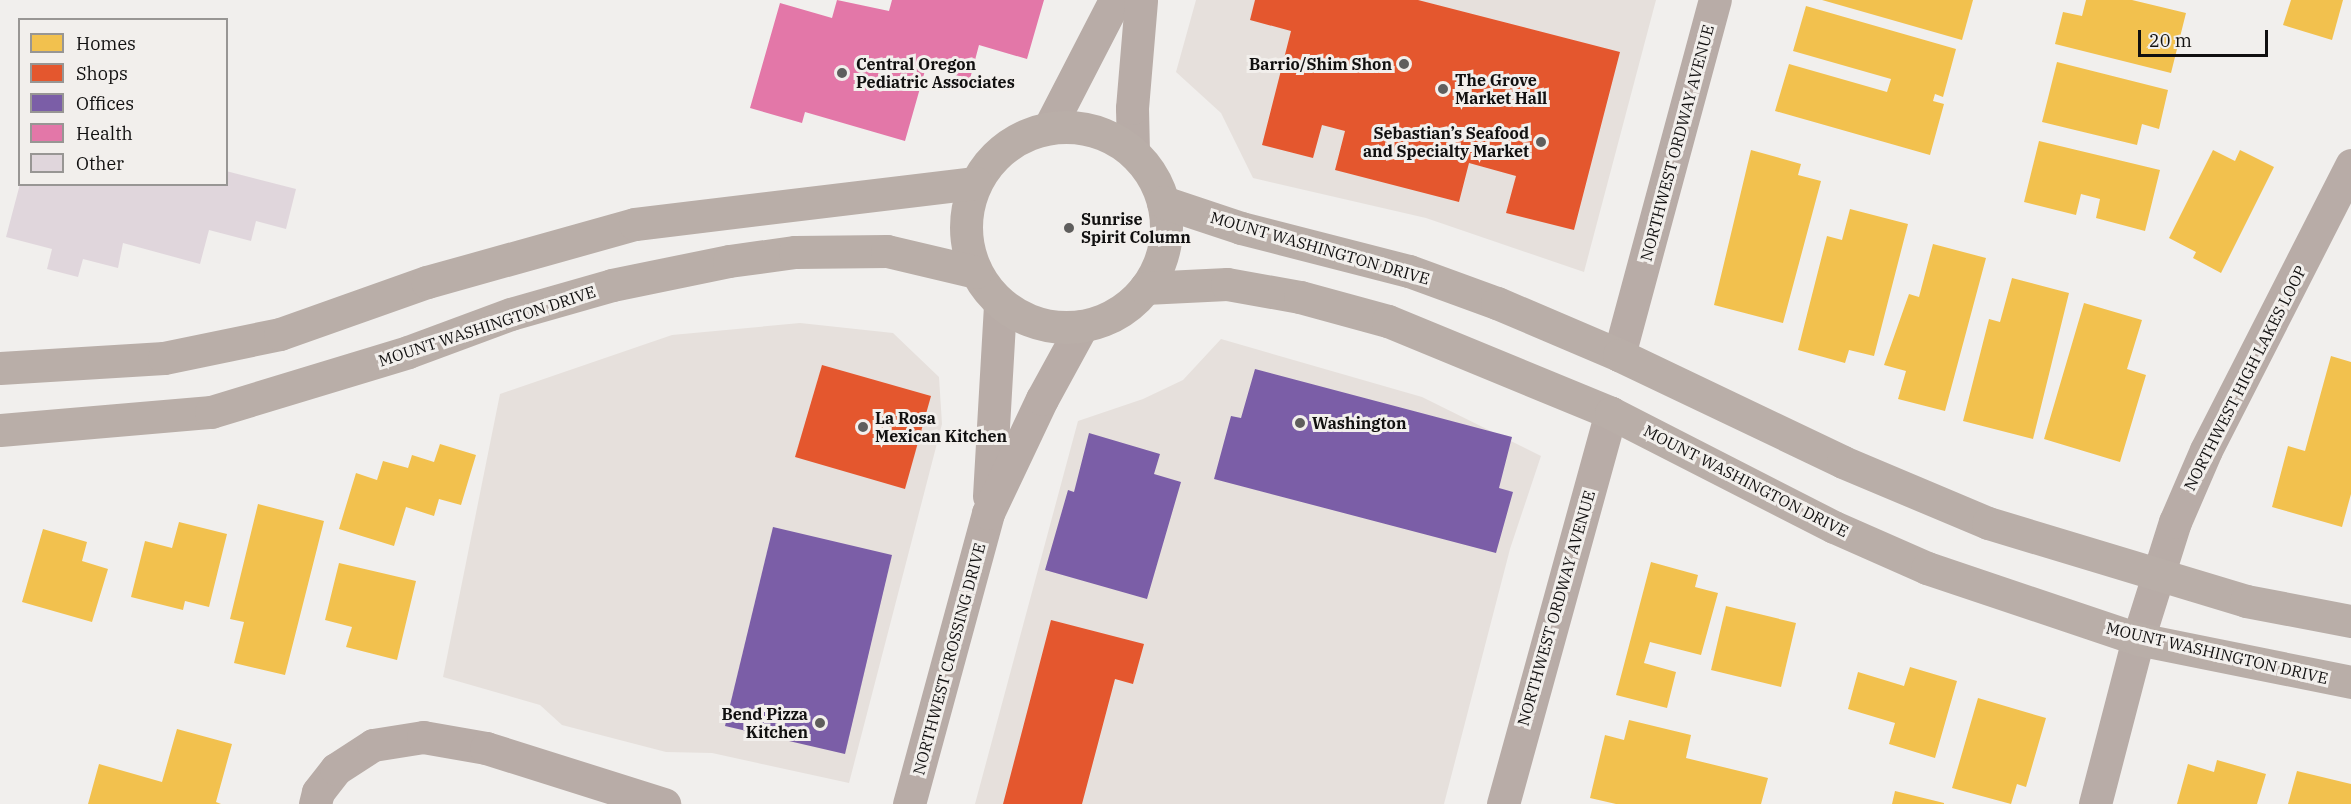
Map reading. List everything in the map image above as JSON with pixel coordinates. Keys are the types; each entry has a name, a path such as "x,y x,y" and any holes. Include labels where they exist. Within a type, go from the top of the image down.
{"main road":[{"path":"1048,128 1095,131 1133,152 1155,180 1163,202 1164,245 1145,288 1119,312 1082,326 1039,324 1000,303 976,272 966,228 976,183 1008,145 1048,128"},
{"path":"0,368 164,358 280,334 427,282 635,224 976,183"},
{"name":"MOUNT WASHINGTON DRIVE","path":"1163,202 1241,228 1409,271 1497,303 1619,355 1843,462 1989,523 2157,576 2246,601 2351,621"},
{"name":"MOUNT WASHINGTON DRIVE","path":"0,430 211,412 408,352 511,314 612,285 729,261 795,252 887,251 976,272"},
{"name":"MOUNT WASHINGTON DRIVE","path":"1145,288 1177,283 1227,284 1343,308 1475,353 1611,412 1834,526 1927,568 2138,639 2351,682"}],"street":[{"path":"1048,128 1115,0"},
{"path":"1133,152 1132,108 1141,0"},
{"name":"NORTHWEST ORDWAY AVENUE","path":"1619,355 1715,0"},
{"name":"NORTHWEST HIGH LAKES LOOP","path":"2095,804 2138,639 2157,576 2205,450 2351,165"},
{"name":"NORTHWEST CROSSING DRIVE","path":"988,513 1000,303"},
{"name":"NORTHWEST CROSSING DRIVE","path":"909,804 988,513 1042,399 1082,326"},
{"name":"NORTHWEST ORDWAY AVENUE","path":"1503,804 1611,412"},
{"path":"315,804 318,792 336,770 373,746 423,737 486,748 664,804"}],"shaded area":[{"name":"The Grove Market Hall","path":"1196,0 1656,0 1584,272 1426,218 1253,178 1221,113 1176,72"},
{"path":"800,323 893,333 939,377 942,424 849,783 712,753 666,752 562,725 540,705 443,677 500,394 672,335"},
{"path":"1221,339 1422,397 1541,456 1510,549 1444,804 975,804 1078,421 1143,399 1183,380"}],"building: Homes":[{"path":"1822,0 1973,0 1962,40"},
{"path":"2086,0 2132,0 2186,13 2171,73 2055,44 2063,12 2082,16"},
{"path":"2291,0 2343,0 2332,40 2283,25"},
{"path":"1806,6 1956,49 1943,97 1935,94 1933,101 1944,104 1930,155 1775,111 1789,64 1887,92 1891,79 1793,51"},
{"path":"2057,62 2168,90 2159,129 2142,124 2137,145 2042,122"},
{"path":"2039,141 2160,170 2145,231 2096,218 2100,199 2081,194 2076,215 2024,202"},
{"path":"1751,150 1801,164 1798,175 1821,181 1783,323 1714,305"},
{"path":"2213,150 2235,161 2240,150 2274,167 2221,273 2193,258 2196,252 2169,238"},
{"path":"1850,209 1908,224 1874,356 1849,350 1845,363 1798,350 1827,236 1842,240"},
{"path":"1933,244 1986,258 1945,411 1898,399 1906,371 1884,365 1909,294 1919,297"},
{"path":"2012,278 2069,293 2033,439 1963,421 1989,319 2000,322"},
{"path":"2084,303 2142,320 2127,369 2146,375 2120,462 2044,439"},
{"path":"2331,356 2351,362 2351,494 2342,527 2272,507 2288,446 2305,451"},
{"path":"440,444 476,455 461,505 439,499 434,516 406,507 394,546 339,529 356,473 377,480 383,461 408,468 412,455 434,462"},
{"path":"258,504 324,521 285,675 234,663 244,622 230,619"},
{"path":"179,522 227,534 209,607 185,601 183,610 131,597 145,541 172,548"},
{"path":"43,529 87,542 82,561 108,569 92,622 22,602"},
{"path":"1651,562 1698,575 1695,587 1718,593 1701,655 1650,642 1644,663 1676,672 1667,708 1616,695"},
{"path":"339,563 416,581 397,660 346,647 352,627 325,620"},
{"path":"1726,606 1796,623 1781,687 1711,670"},
{"path":"1910,667 1957,681 1935,758 1889,744 1895,723 1848,709 1858,672 1904,686"},
{"path":"1978,698 2046,718 2026,787 2017,784 2011,804 1952,788"},
{"path":"1629,720 1691,735 1686,758 1768,778 1761,804 1616,804 1590,798 1605,735 1624,740"},
{"path":"177,729 232,744 216,802 221,804 88,804 99,764 162,782"},
{"path":"2217,760 2266,774 2257,804 2177,804 2188,764 2214,772"},
{"path":"2297,771 2351,784 2351,804 2288,804"},
{"path":"1895,791 1944,803 1944,804 1892,804"}],"building: Shops":[{"name":"The Grove Market Hall","path":"1255,0 1418,0 1620,52 1574,230 1506,213 1516,176 1469,163 1459,202 1335,170 1345,131 1322,125 1313,158 1262,145 1291,31 1250,20"},
{"name":"La Rosa Mexican Kitchen","path":"822,365 931,396 905,489 795,457"},
{"path":"1051,620 1144,644 1133,684 1115,679 1082,804 1003,804"}],"building: Offices":[{"path":"1255,369 1512,437 1499,488 1513,492 1496,553 1214,479 1231,416 1241,418"},
{"path":"1089,433 1160,454 1154,474 1181,482 1147,599 1045,570 1068,490 1074,492"},
{"path":"773,527 892,555 845,754 725,726"}],"building: Health":[{"name":"Central Oregon Pediatric Associates","path":"837,0 889,11 892,0 1044,0 1027,59 979,45 970,79 926,67 905,141 805,112 802,123 750,108 780,3 832,18"}],"building: Other":[{"path":"228,172 296,189 286,229 256,221 251,241 209,230 200,264 123,243 118,268 83,259 78,277 47,269 52,249 6,237 19,186 228,186"}],"place":[{"name":"Barrio/Shim Shon","path":"1404,64"},
{"name":"Central Oregon Pediatric Associates","path":"842,73"},
{"name":"The Grove Market Hall","path":"1443,89"},
{"name":"Sebastian’s Seafood and Specialty Market","path":"1541,142"},
{"name":"Sunrise Spirit Column","path":"1069,228"},
{"name":"Washington","path":"1300,423"},
{"name":"La Rosa Mexican Kitchen","path":"863,427"},
{"name":"Bend Pizza Kitchen","path":"820,723"}]}
